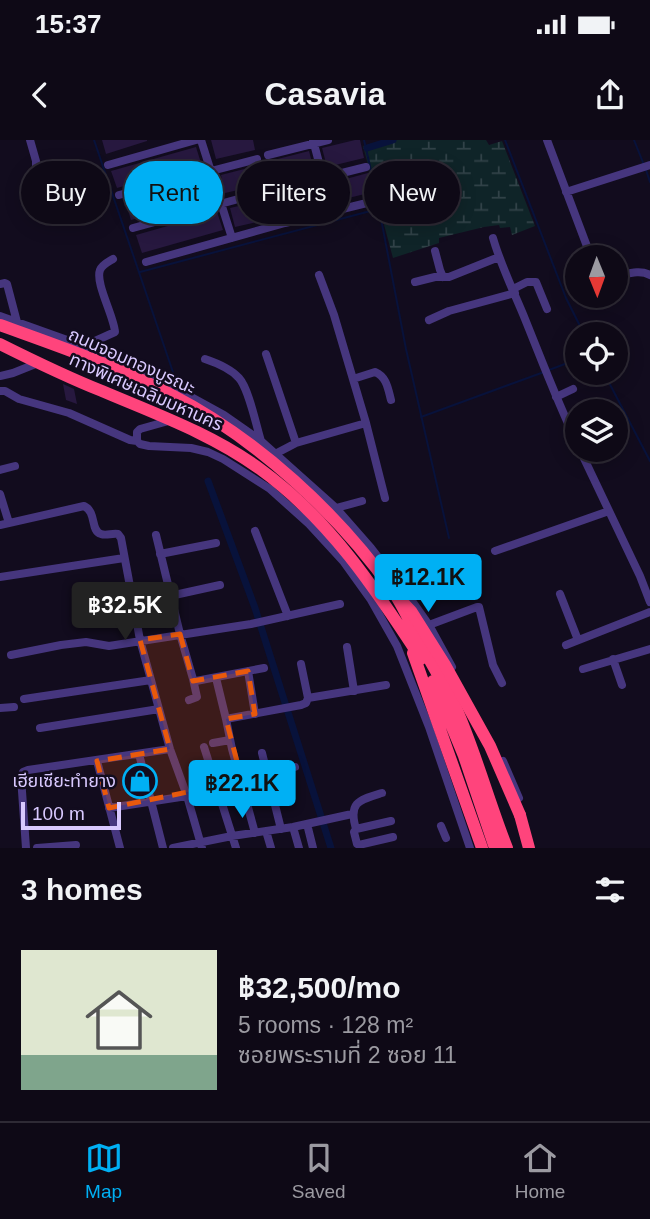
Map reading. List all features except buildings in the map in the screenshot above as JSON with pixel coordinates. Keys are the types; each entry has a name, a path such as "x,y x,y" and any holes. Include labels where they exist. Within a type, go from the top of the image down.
{"highway":[{"name":"ทางพิเศษเฉลิมมหานคร","path":"0,324 106,365 172,395 221,424 267,458 323,507 351,537 394,593"},
{"name":"ทางพิเศษเฉลิมมหานคร","path":"0,344 172,420 228,448 260,469 305,506 343,547 408,640"},
{"path":"394,593 455,706 507,848"},
{"path":"394,593 411,611 445,665 490,746 520,815 529,848"},
{"path":"408,640 482,848"},
{"path":"408,640 429,671 464,756 495,848"}],"street":[{"path":"30,140 36,161"},
{"path":"110,164 196,140"},
{"path":"201,140 208,161"},
{"path":"268,155 328,140"},
{"path":"547,140 586,245"},
{"path":"313,142 318,161"},
{"path":"223,167 257,159"},
{"path":"566,192 650,165"},
{"path":"119,195 124,194"},
{"path":"223,210 232,238"},
{"path":"133,228 148,224"},
{"path":"146,262 286,224"},
{"path":"493,238 565,417"},
{"path":"435,251 443,277"},
{"path":"415,282 449,277 499,257"},
{"path":"84,345 115,331 99,274 104,265 113,259"},
{"path":"628,273 638,271 650,275"},
{"path":"319,275 353,379 385,498"},
{"path":"429,320 514,291 527,282 536,282 547,309"},
{"path":"0,284 7,284 16,322"},
{"path":"0,316 84,345 153,376 201,402 261,441 336,508 410,598 444,651 513,782 523,809 529,848"},
{"name":"ถนนจอมทองบูรณะ","path":"0,324 111,366 178,396 218,419 270,456 344,525 397,590 444,669 494,762 529,848"},
{"path":"266,354 296,443"},
{"path":"205,359 218,363 239,378 245,387 261,441"},
{"path":"0,376 38,363"},
{"path":"353,379 375,372 380,374 387,383 391,400"},
{"path":"556,397 573,389"},
{"path":"0,390 19,399 69,413 130,440 137,440"},
{"path":"172,420 139,429 137,440 140,444 149,446 191,448 208,452 270,489 309,524 343,561 371,600 397,646 429,727 470,848"},
{"path":"275,454 296,443 366,423"},
{"path":"585,462 650,601"},
{"path":"0,470 15,466"},
{"path":"0,495 5,524 84,506 92,513 99,534 118,534 121,538 139,640 201,845"},
{"path":"336,508 362,501"},
{"path":"495,551 609,511"},
{"path":"255,531 288,616"},
{"path":"156,535 197,696 189,700"},
{"path":"160,554 216,543"},
{"path":"0,578 124,558"},
{"path":"170,596 220,585"},
{"path":"560,594 578,640"},
{"path":"11,655 61,645 86,642 105,646 251,624 340,604"},
{"path":"429,625 479,607 493,665 502,683"},
{"path":"566,645 650,612"},
{"path":"347,647 354,691"},
{"path":"583,669 650,649"},
{"path":"613,659 622,685"},
{"path":"226,719 306,703 301,664"},
{"path":"193,680 264,668"},
{"path":"248,671 255,714"},
{"path":"216,678 256,833"},
{"path":"24,699 151,680"},
{"path":"307,698 386,685"},
{"path":"0,708 14,707"},
{"path":"40,728 159,709"},
{"path":"213,743 230,740"},
{"path":"204,747 236,848"},
{"path":"26,848 21,777 23,772 170,749"},
{"path":"262,753 281,829"},
{"path":"139,754 163,848"},
{"path":"97,761 120,848"},
{"path":"109,808 187,796 295,767"},
{"path":"383,793 361,799 355,805 352,814 356,829 354,832 359,845 393,838"},
{"path":"173,848 201,845 232,836 293,827 352,814"},
{"path":"356,829 391,821"},
{"path":"312,823 317,848"},
{"path":"441,826 446,838"},
{"path":"293,827 299,848"},
{"path":"266,831 271,848"},
{"path":"37,848 76,845"}],"highlighted area":[{"path":"180,634 193,681 248,671 255,714 226,719 242,781 109,808 97,761 170,749 140,640"}],"green space":[{"path":"383,140 486,140 489,145 502,141 535,226 512,235 510,227 484,227 439,238 439,243 393,258 384,224 460,224 460,161 367,161 363,146"}],"waterway":[{"path":"94,140 176,381"},
{"path":"364,140 369,161"},
{"path":"367,148 393,140"},
{"path":"505,140 566,298 578,322"},
{"path":"634,140 644,165"},
{"path":"646,170 650,182"},
{"path":"140,272 364,213"},
{"path":"382,224 406,349 449,538"},
{"path":"549,370 565,364"},
{"path":"421,417 544,372"},
{"path":"610,385 650,461"},
{"path":"208,481 255,608 331,848"}],"place":[{"name":"เฮียเซียะทำยาง","path":"140,781"}]}
